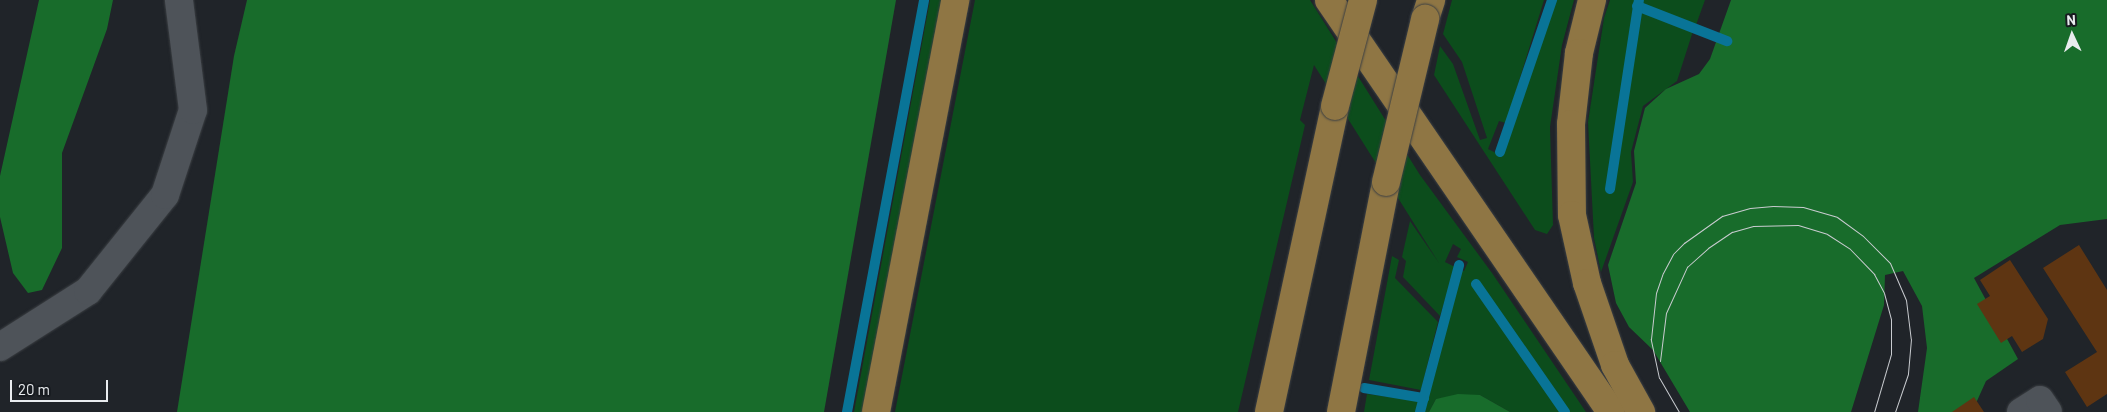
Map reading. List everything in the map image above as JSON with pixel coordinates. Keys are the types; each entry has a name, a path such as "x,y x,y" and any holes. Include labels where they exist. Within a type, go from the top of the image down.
{"main road":[{"path":"876,412 955,0"},
{"path":"1329,0 1611,412"},
{"path":"1269,412 1335,106 1364,0"},
{"path":"1592,0 1578,53 1571,124 1572,216 1587,283 1615,366 1642,412"},
{"path":"1341,412 1386,182 1428,9"}],"lane":[{"path":"0,347 88,291 165,195 193,110 179,0"},
{"path":"2021,412 2040,400 2048,412"}],"green space":[{"path":"39,0 113,0 107,29 62,153 62,248 42,290 28,293 13,273 0,217 0,176"},
{"path":"247,0 896,0 824,412 177,412 234,56"},
{"path":"930,0 942,0 863,412 854,412"},
{"path":"975,0 1310,0 1420,175 1492,273 1586,412 1568,412 1477,281 1473,285 1562,412 1510,412 1480,395 1436,399 1429,412 1424,412 1445,318 1459,269 1464,271 1468,262 1457,257 1461,249 1453,244 1445,262 1455,267 1440,316 1403,277 1406,261 1402,257 1410,221 1439,263 1314,65 1300,120 1305,125 1238,412 895,412"},
{"path":"1452,0 1544,0 1506,123 1499,121 1488,149 1500,155 1523,96 1553,0 1574,0 1562,45 1550,127 1553,225 1547,234 1535,230 1434,75 1440,46 1453,64 1480,140 1487,138 1462,62 1443,34"},
{"path":"1610,0 1635,0 1607,190 1612,191 1639,11 1693,31 1677,81 1643,106 1631,152 1633,182 1601,272 1594,238 1588,122 1604,18"},
{"path":"1641,0 1705,0 1696,25 1640,3"},
{"path":"1731,0 2107,0 2107,219 2060,225 1974,278 2018,359 1986,381 1972,412 1918,412 1927,348 1922,306 1903,271 1885,275 1884,305 1851,412 1690,412 1653,350 1629,327 1616,303 1608,265 1636,183 1634,151 1645,108 1666,89 1699,74 1710,59"},
{"path":"1392,256 1399,260 1395,278 1438,322 1421,390 1369,380"},
{"path":"1367,394 1419,401 1417,412 1364,412"},
{"path":"1458,394 1480,395 1510,412 1429,412 1436,399"}],"building":[{"path":"2079,245 2107,290 2107,394 2087,407 2065,372 2097,352 2043,268"},
{"path":"2010,260 2048,319 2043,339 2022,352 2012,336 2001,343 1977,304 1990,296 1980,280"},
{"path":"1974,397 1984,412 1952,412"}],"waterway":[{"path":"847,412 924,0"},
{"path":"1500,152 1552,0"},
{"path":"1610,189 1639,0"},
{"path":"1637,6 1727,41"},
{"path":"1420,412 1459,265"},
{"path":"1476,284 1565,412"},
{"path":"1364,388 1424,398"}],"tram line":[{"path":"1679,412 1659,378 1651,339 1656,293 1663,273 1673,254 1684,243 1722,216 1750,208 1773,206 1803,207 1837,217 1863,236 1890,263 1906,300 1911,339 1908,374 1895,412"},
{"path":"1660,361 1666,313 1687,267 1708,248 1732,232 1753,226 1798,225 1827,234 1850,249 1874,274 1884,293 1891,319 1891,354 1874,412"}]}
